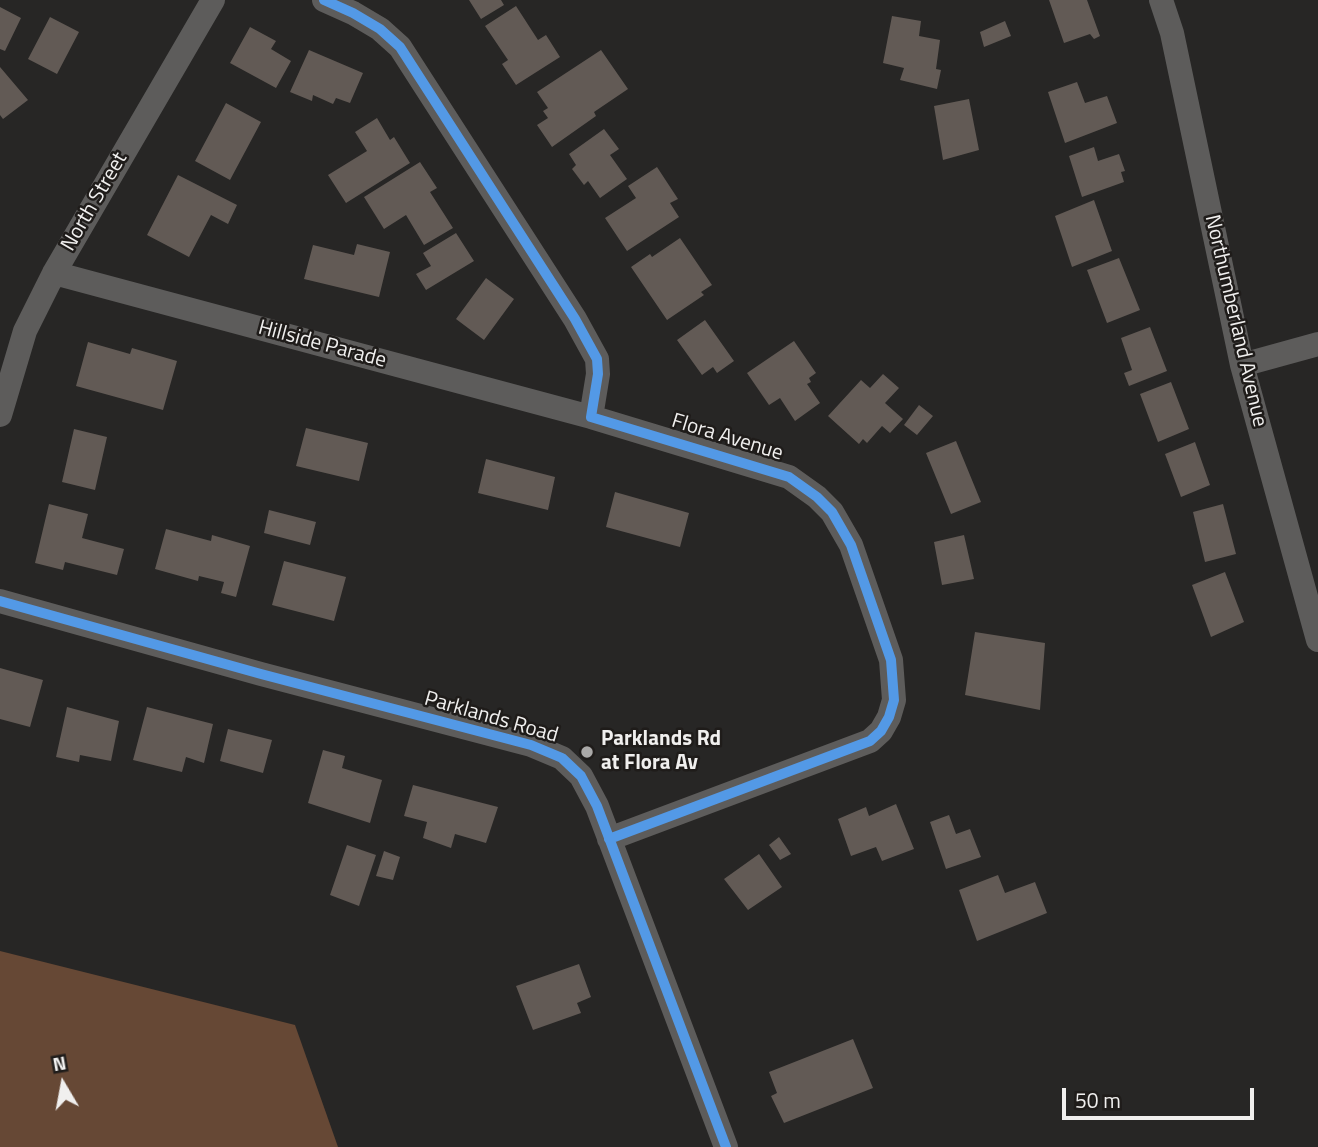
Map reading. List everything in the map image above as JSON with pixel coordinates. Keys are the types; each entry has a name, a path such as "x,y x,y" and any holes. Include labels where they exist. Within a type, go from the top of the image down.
{"street":[{"name":"North Street","path":"0,415 25,331 54,273 213,0"},
{"path":"324,0 380,29 400,47 560,296 597,359 598,374 591,417"},
{"name":"Northumberland Avenue","path":"1161,0 1172,33 1242,365 1318,640"},
{"name":"Hillside Parade","path":"54,273 591,417"},
{"path":"1242,365 1318,344"},
{"name":"Flora Avenue","path":"591,417 778,473 789,477 817,497 832,512 851,545 891,660 894,680 894,699 889,717 881,731 870,741 609,839"},
{"name":"Parklands Road","path":"0,601 247,671 530,746 562,758 581,776 609,839 726,1147"}],"shaded area":[{"path":"0,951 295,1025 338,1147 0,1147"}],"building":[{"path":"469,0 501,0 504,5 481,19"},
{"path":"1049,0 1087,0 1100,36 1094,39 1090,34 1064,43"},
{"path":"516,6 538,40 546,35 560,57 516,85 502,64 508,60 485,26"},
{"path":"0,7 21,18 5,51 0,49"},
{"path":"892,16 921,21 919,36 940,40 936,69 941,70 937,89 900,80 904,68 883,63"},
{"path":"50,17 79,32 57,74 28,59"},
{"path":"1005,21 1011,36 984,47 980,32"},
{"path":"250,27 276,41 271,49 291,61 276,88 230,63"},
{"path":"309,50 363,73 350,103 336,98 333,104 313,95 312,101 290,92"},
{"path":"601,50 628,89 594,112 596,116 552,147 537,125 548,118 543,111 548,108 537,92"},
{"path":"0,67 28,100 3,119 0,115"},
{"path":"1077,82 1085,103 1107,96 1117,123 1065,143 1048,92"},
{"path":"969,99 979,150 943,160 934,106"},
{"path":"226,103 261,122 230,180 195,161"},
{"path":"377,118 390,140 394,137 410,163 346,203 328,175 367,151 355,132"},
{"path":"604,129 619,149 610,155 627,179 600,198 588,181 584,185 572,169 576,165 569,154"},
{"path":"1094,147 1098,161 1119,154 1125,171 1121,172 1124,182 1082,197 1069,156"},
{"path":"420,162 437,188 430,192 453,228 424,245 406,215 384,229 364,197"},
{"path":"657,167 678,199 670,203 679,217 627,251 605,218 636,198 628,186"},
{"path":"178,175 237,205 228,224 211,215 189,257 147,235"},
{"path":"1094,200 1112,251 1072,267 1055,216"},
{"path":"456,233 474,261 426,290 416,274 431,266 423,253"},
{"path":"680,238 712,285 701,292 704,295 667,320 631,267"},
{"path":"357,244 390,252 379,297 304,279 313,245 354,255"},
{"path":"1119,258 1140,310 1107,323 1087,270"},
{"path":"486,278 514,299 484,340 456,319"},
{"path":"705,320 734,361 717,373 713,367 702,375 677,340"},
{"path":"1150,327 1167,371 1129,386 1124,373 1132,370 1121,338"},
{"path":"794,341 816,373 809,378 811,382 807,384 820,403 795,421 780,398 769,405 747,373"},
{"path":"88,342 130,354 132,348 177,361 163,410 76,386"},
{"path":"883,374 899,388 885,403 903,419 890,433 882,426 867,443 863,439 859,444 828,416 861,380 870,388"},
{"path":"1171,382 1189,429 1158,442 1140,394"},
{"path":"919,405 933,416 917,435 904,425"},
{"path":"306,428 368,443 359,481 296,466"},
{"path":"74,429 107,437 95,490 62,482"},
{"path":"956,441 981,502 951,514 926,453"},
{"path":"1195,442 1210,485 1181,497 1165,454"},
{"path":"486,459 555,477 548,510 478,493"},
{"path":"615,492 689,513 680,547 606,527"},
{"path":"49,504 88,514 82,538 124,549 117,575 65,562 63,570 35,563"},
{"path":"1223,504 1236,554 1205,562 1193,512"},
{"path":"269,510 316,522 310,545 264,533"},
{"path":"166,529 211,541 212,535 250,546 236,597 221,593 224,582 199,576 198,581 155,569"},
{"path":"964,535 974,579 942,585 934,542"},
{"path":"284,561 346,577 334,621 272,605"},
{"path":"1225,572 1244,622 1211,637 1192,585"},
{"path":"975,632 1045,643 1040,710 965,695"},
{"path":"0,668 43,680 30,727 0,719"},
{"path":"67,707 119,721 111,761 80,755 79,762 56,757"},
{"path":"147,707 213,724 204,763 186,757 182,772 133,760"},
{"path":"228,729 272,740 263,773 220,761"},
{"path":"323,750 345,756 342,768 382,780 370,823 308,803"},
{"path":"413,785 498,807 486,843 455,834 451,848 423,838 427,822 404,816"},
{"path":"896,804 914,849 882,861 876,847 851,856 838,819 866,807 869,816"},
{"path":"949,815 956,834 970,829 981,857 946,869 930,822"},
{"path":"779,837 791,854 780,860 769,845"},
{"path":"347,845 376,855 359,906 330,895"},
{"path":"384,851 400,857 393,880 376,876"},
{"path":"759,854 782,887 748,910 724,879"},
{"path":"998,875 1005,893 1035,882 1047,913 977,941 959,890"},
{"path":"579,964 591,997 577,1003 581,1013 533,1030 516,986"},
{"path":"853,1039 873,1088 784,1123 771,1096 777,1093 769,1072"}],"cycle path":[{"path":"324,0 380,29 400,47 575,319 597,359 598,374 591,417 789,477 817,497 832,512 851,545 891,660 894,700 881,731 870,741 609,839"},
{"path":"0,601 261,674 531,745 562,758 581,776 597,806 726,1147"}],"place":[{"name":"Parklands Rd at Flora Av","path":"587,752"}]}
